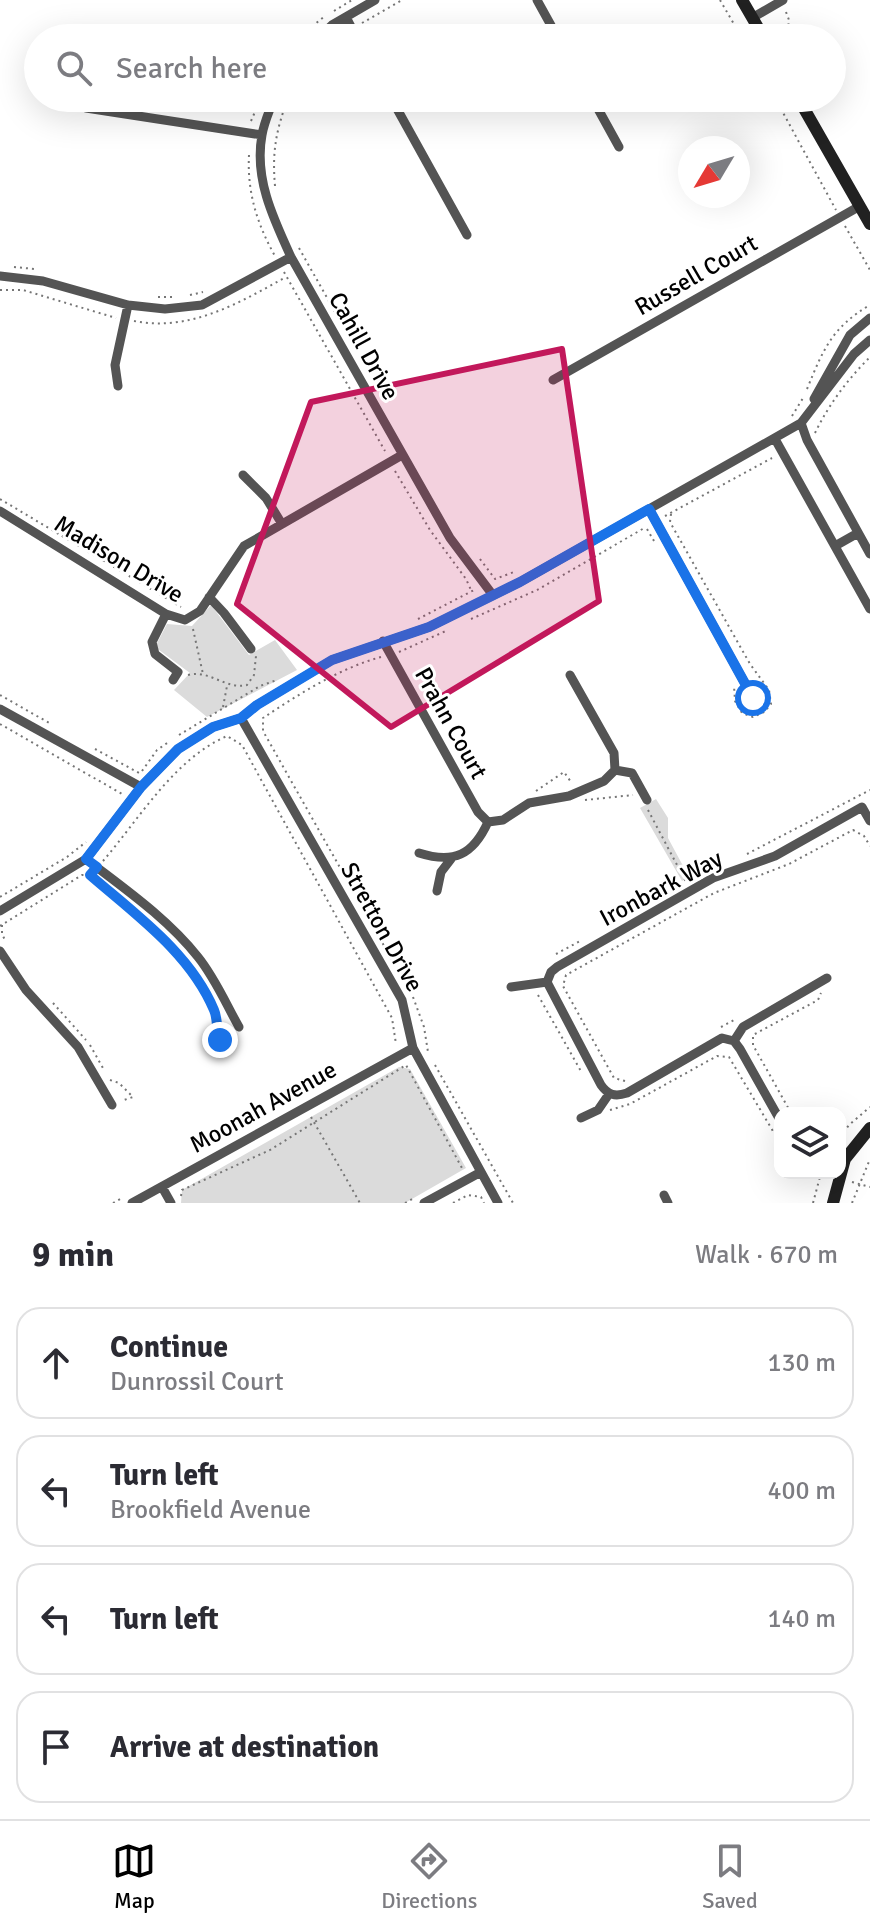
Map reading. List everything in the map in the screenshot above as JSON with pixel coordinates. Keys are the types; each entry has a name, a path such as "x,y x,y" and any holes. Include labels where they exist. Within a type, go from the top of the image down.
{"street":[{"path":"337,24 375,0"},
{"path":"537,0 550,24"},
{"path":"742,0 756,24"},
{"path":"752,18 782,1"},
{"path":"346,17 350,24"},
{"path":"112,112 262,135"},
{"name":"Cahill Drive","path":"269,112 262,135 261,176 272,216 291,257 450,538 492,594"},
{"path":"399,112 467,235"},
{"path":"600,112 619,147"},
{"path":"806,112 870,224"},
{"name":"Russell Court","path":"553,380 860,206"},
{"path":"0,276 43,281 128,305 165,309 202,305 291,257"},
{"path":"118,386 115,365 128,305"},
{"path":"868,323 840,350 801,423 807,440 870,554"},
{"path":"0,911 86,859 141,787 178,749 213,727 241,718 332,660 429,627 520,582 775,439 801,423 854,354 870,340"},
{"path":"775,439 870,609"},
{"name":"Madison Drive","path":"0,511 166,614 185,620 200,611 244,546 402,455"},
{"path":"243,475 266,498 282,524"},
{"path":"649,509 753,698"},
{"path":"835,546 858,533"},
{"path":"209,597 251,649"},
{"path":"166,614 152,642 155,654 178,672 173,680"},
{"name":"Prahn Court","path":"383,641 478,812 488,822"},
{"path":"437,891 441,872 451,859 475,845 488,822 503,820 529,803 579,792 604,781 615,770 614,753 570,675"},
{"path":"0,709 141,787"},
{"name":"Stretton Drive","path":"241,718 402,1000 413,1048 498,1203"},
{"path":"615,770 632,773 643,800"},
{"name":"Ironbark Way","path":"542,983 557,967 713,878 775,856 866,805 870,821"},
{"path":"419,853 451,859"},
{"path":"86,859 157,914 181,938 201,960 239,1027"},
{"path":"0,951 26,990 78,1047 112,1105"},
{"path":"734,1041 743,1027 827,978"},
{"path":"511,987 542,983 609,1094 619,1096 627,1093 722,1038 734,1041 774,1110"},
{"name":"Moonah Avenue","path":"130,1199 162,1187 413,1048"},
{"path":"581,1118 593,1113 609,1094"},
{"path":"846,1154 870,1128"},
{"path":"424,1203 481,1172"},
{"path":"833,1203 838,1179"},
{"path":"162,1187 176,1202"}],"path":[{"path":"368,24 402,0"},
{"path":"720,0 734,24"},
{"path":"782,1 789,24"},
{"path":"275,185 275,133 283,112"},
{"path":"783,112 870,270"},
{"path":"297,244 342,325"},
{"path":"270,258 273,253"},
{"path":"13,267 40,271"},
{"path":"148,297 180,297 210,290"},
{"path":"791,418 804,397 826,344 842,324 870,305"},
{"path":"807,440 813,436 823,415 854,372 870,357"},
{"path":"466,621 537,590 782,453"},
{"path":"0,499 179,607 189,607 203,675"},
{"path":"479,558 495,579 517,571"},
{"path":"402,977 263,731 263,718 364,662 404,651 452,628"},
{"path":"173,680 195,673 238,687 247,685 252,680 256,656 251,649"},
{"path":"404,651 404,658"},
{"path":"223,708 228,684"},
{"path":"0,695 50,724"},
{"path":"0,724 123,795"},
{"path":"0,926 82,875 90,875 184,766 209,744 227,736 242,745 385,1004 392,1018 396,1045"},
{"path":"88,745 140,773"},
{"path":"530,794 564,772 586,801 643,800 687,883"},
{"path":"748,854 870,790"},
{"path":"626,1081 614,1078 563,986 566,975 714,893 789,864 853,830 864,836 870,846"},
{"path":"101,885 186,962 216,1014 216,1030 220,1040 232,1050 239,1027"},
{"path":"547,961 583,939"},
{"path":"788,1107 753,1045 753,1035 818,1000 827,978"},
{"path":"542,983 536,992 584,1076"},
{"path":"409,991 424,1027 427,1051"},
{"path":"719,1029 745,1014"},
{"path":"603,1104 610,1110 630,1104 717,1056 729,1057 774,1133"},
{"path":"176,1202 182,1190 270,1150 406,1065 463,1170"},
{"path":"435,1065 513,1203"},
{"path":"305,1107 360,1203"},
{"path":"846,1129 870,1107"},
{"path":"852,1203 870,1159"},
{"path":"813,1203 819,1179"},
{"path":"453,1203 468,1195 481,1197 484,1203"},
{"path":"113,1203 130,1199"}],"highlighted area":[{"path":"562,349 599,601 391,727 237,604 311,402"}],"shaded area":[{"path":"211,605 249,655 275,640 297,670 207,717 174,690 190,673 155,647 167,624 192,626"},
{"path":"656,799 668,818 668,838 689,877 682,881 640,808"},
{"path":"399,1067 410,1069 466,1168 405,1203 181,1203 182,1190"}],"route":[{"path":"220,1040 216,1030 216,1014 186,962 90,875 97,867 86,859 141,787 178,749 213,727 241,718 332,660 429,627 520,582 649,509 753,698"}]}
